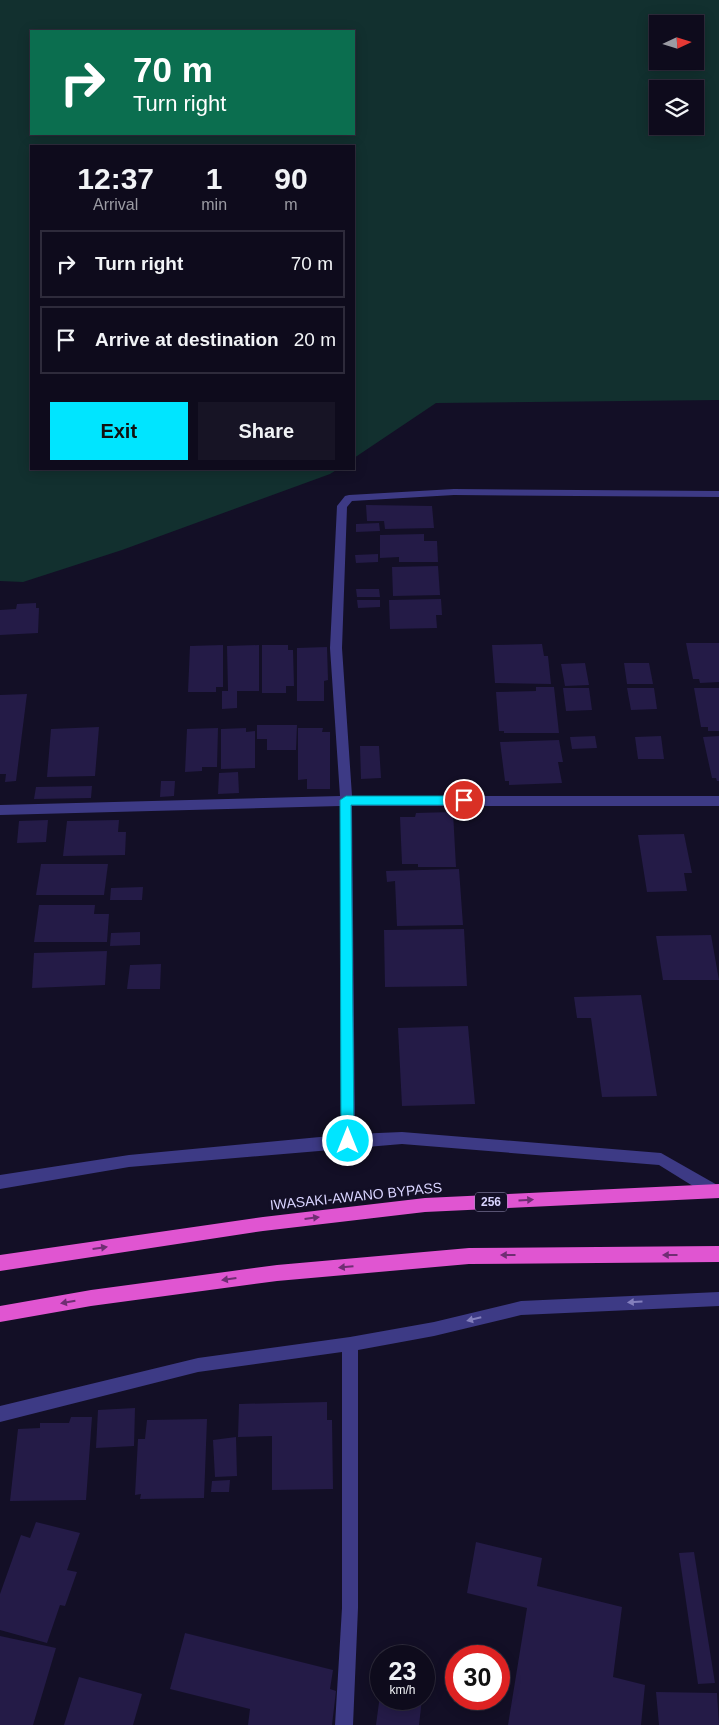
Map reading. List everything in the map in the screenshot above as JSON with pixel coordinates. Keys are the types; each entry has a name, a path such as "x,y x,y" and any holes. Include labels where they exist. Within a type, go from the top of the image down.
{"highway":[{"name":"IWASAKI-AWANO BYPASS","path":"0,1263 263,1224 425,1205 717,1191"},
{"path":"0,1314 91,1298 277,1273 469,1256 719,1254"}],"street":[{"path":"348,1141 346,800 336,648 342,506 349,498 454,492 719,494"},
{"path":"0,810 346,800 719,801"},
{"path":"0,1182 129,1160 402,1138 661,1159 717,1191"},
{"path":"0,1414 198,1365 350,1344 434,1329 521,1308 719,1299"},
{"path":"344,1725 350,1608 350,1344"}],"green space":[{"path":"0,0 719,0 719,400 436,403 355,457 355,145 30,145 30,470 336,470 330,474 122,550 23,582 0,581"}],"building":[{"path":"366,505 432,506 434,528 385,529 384,521 367,521"},
{"path":"379,523 380,531 356,532 356,524"},
{"path":"424,534 424,541 437,541 438,562 399,562 399,557 380,558 380,535"},
{"path":"378,554 378,562 356,563 355,555"},
{"path":"438,566 440,595 393,596 392,567"},
{"path":"356,589 379,589 380,597 357,597"},
{"path":"441,599 442,615 436,615 437,628 390,629 389,600"},
{"path":"357,600 380,600 380,607 358,608"},
{"path":"36,603 36,608 39,608 38,633 0,635 0,610 16,609 17,604"},
{"path":"686,643 719,643 719,682 700,683 699,679 693,679"},
{"path":"542,644 544,656 548,656 551,684 495,683 492,645"},
{"path":"223,645 223,687 216,687 216,692 188,692 190,646"},
{"path":"259,645 259,691 237,691 237,708 222,709 222,691 228,691 227,646"},
{"path":"262,645 288,645 288,650 293,650 294,686 286,686 286,693 262,693"},
{"path":"327,647 328,680 324,681 324,701 297,701 297,648"},
{"path":"585,663 589,685 565,686 561,664"},
{"path":"624,663 649,663 653,684 627,684"},
{"path":"536,687 554,687 559,733 504,733 504,731 499,731 496,692 536,691"},
{"path":"563,688 589,688 592,710 566,711"},
{"path":"627,688 654,688 657,709 631,710"},
{"path":"694,688 719,688 719,731 708,731 708,727 701,727"},
{"path":"27,694 16,781 5,782 6,774 0,774 0,695"},
{"path":"257,725 297,725 296,750 267,750 267,739 257,739"},
{"path":"99,727 95,776 47,777 51,729"},
{"path":"218,728 217,767 202,767 202,771 185,772 187,729"},
{"path":"246,728 246,732 255,731 255,768 221,769 221,729"},
{"path":"298,728 323,728 322,732 330,732 330,789 307,789 307,779 298,780"},
{"path":"595,736 597,748 572,749 570,737"},
{"path":"661,736 664,759 638,759 635,737"},
{"path":"719,736 719,781 717,781 716,778 712,778 703,737"},
{"path":"559,740 563,762 558,762 562,783 509,785 509,781 505,781 500,742"},
{"path":"360,746 379,746 381,778 361,779"},
{"path":"238,772 239,793 218,794 219,773"},
{"path":"161,781 175,781 174,796 160,797"},
{"path":"92,786 91,798 34,799 36,787"},
{"path":"453,812 456,867 418,867 418,864 402,864 400,817 415,817 416,813"},
{"path":"48,820 46,842 17,843 19,821"},
{"path":"119,820 118,832 126,832 125,855 63,856 67,821"},
{"path":"684,834 692,873 684,873 687,891 647,892 638,835"},
{"path":"41,864 108,864 104,895 36,895"},
{"path":"459,869 463,925 397,926 395,881 387,882 386,871"},
{"path":"143,887 142,900 110,900 111,888"},
{"path":"39,905 95,905 94,914 109,914 107,942 34,942"},
{"path":"464,929 467,986 385,987 384,930"},
{"path":"140,932 140,945 110,946 111,933"},
{"path":"711,935 719,980 663,980 656,936"},
{"path":"107,951 105,985 32,988 34,953"},
{"path":"161,964 160,989 127,989 130,965"},
{"path":"641,995 657,1096 602,1097 591,1018 577,1018 574,997"},
{"path":"468,1026 475,1104 402,1106 398,1028"},
{"path":"327,1402 327,1420 332,1420 333,1489 272,1490 272,1436 238,1437 239,1404"},
{"path":"135,1408 134,1446 96,1448 98,1410"},
{"path":"71,1417 92,1417 86,1500 10,1501 18,1429 40,1428 40,1423 69,1423"},
{"path":"207,1419 204,1498 140,1499 141,1494 135,1495 138,1439 145,1439 147,1420"},
{"path":"236,1437 237,1476 215,1477 213,1440"},
{"path":"230,1480 229,1492 211,1492 212,1481"},
{"path":"36,1522 80,1533 67,1570 77,1572 65,1606 60,1605 47,1643 0,1630 0,1594 21,1535 30,1538"},
{"path":"476,1542 542,1558 537,1586 622,1607 613,1677 645,1685 641,1725 508,1725 527,1608 467,1593"},
{"path":"694,1552 715,1683 698,1684 679,1553"},
{"path":"185,1633 333,1670 330,1689 336,1691 332,1725 248,1725 250,1709 170,1689"},
{"path":"0,1636 56,1648 33,1725 0,1725"},
{"path":"79,1677 142,1694 133,1725 64,1725"},
{"path":"656,1692 717,1693 719,1725 659,1725"},
{"path":"378,1710 421,1710 419,1725 376,1725"}],"route":[{"path":"348,1141 346,800 464,800"}]}
